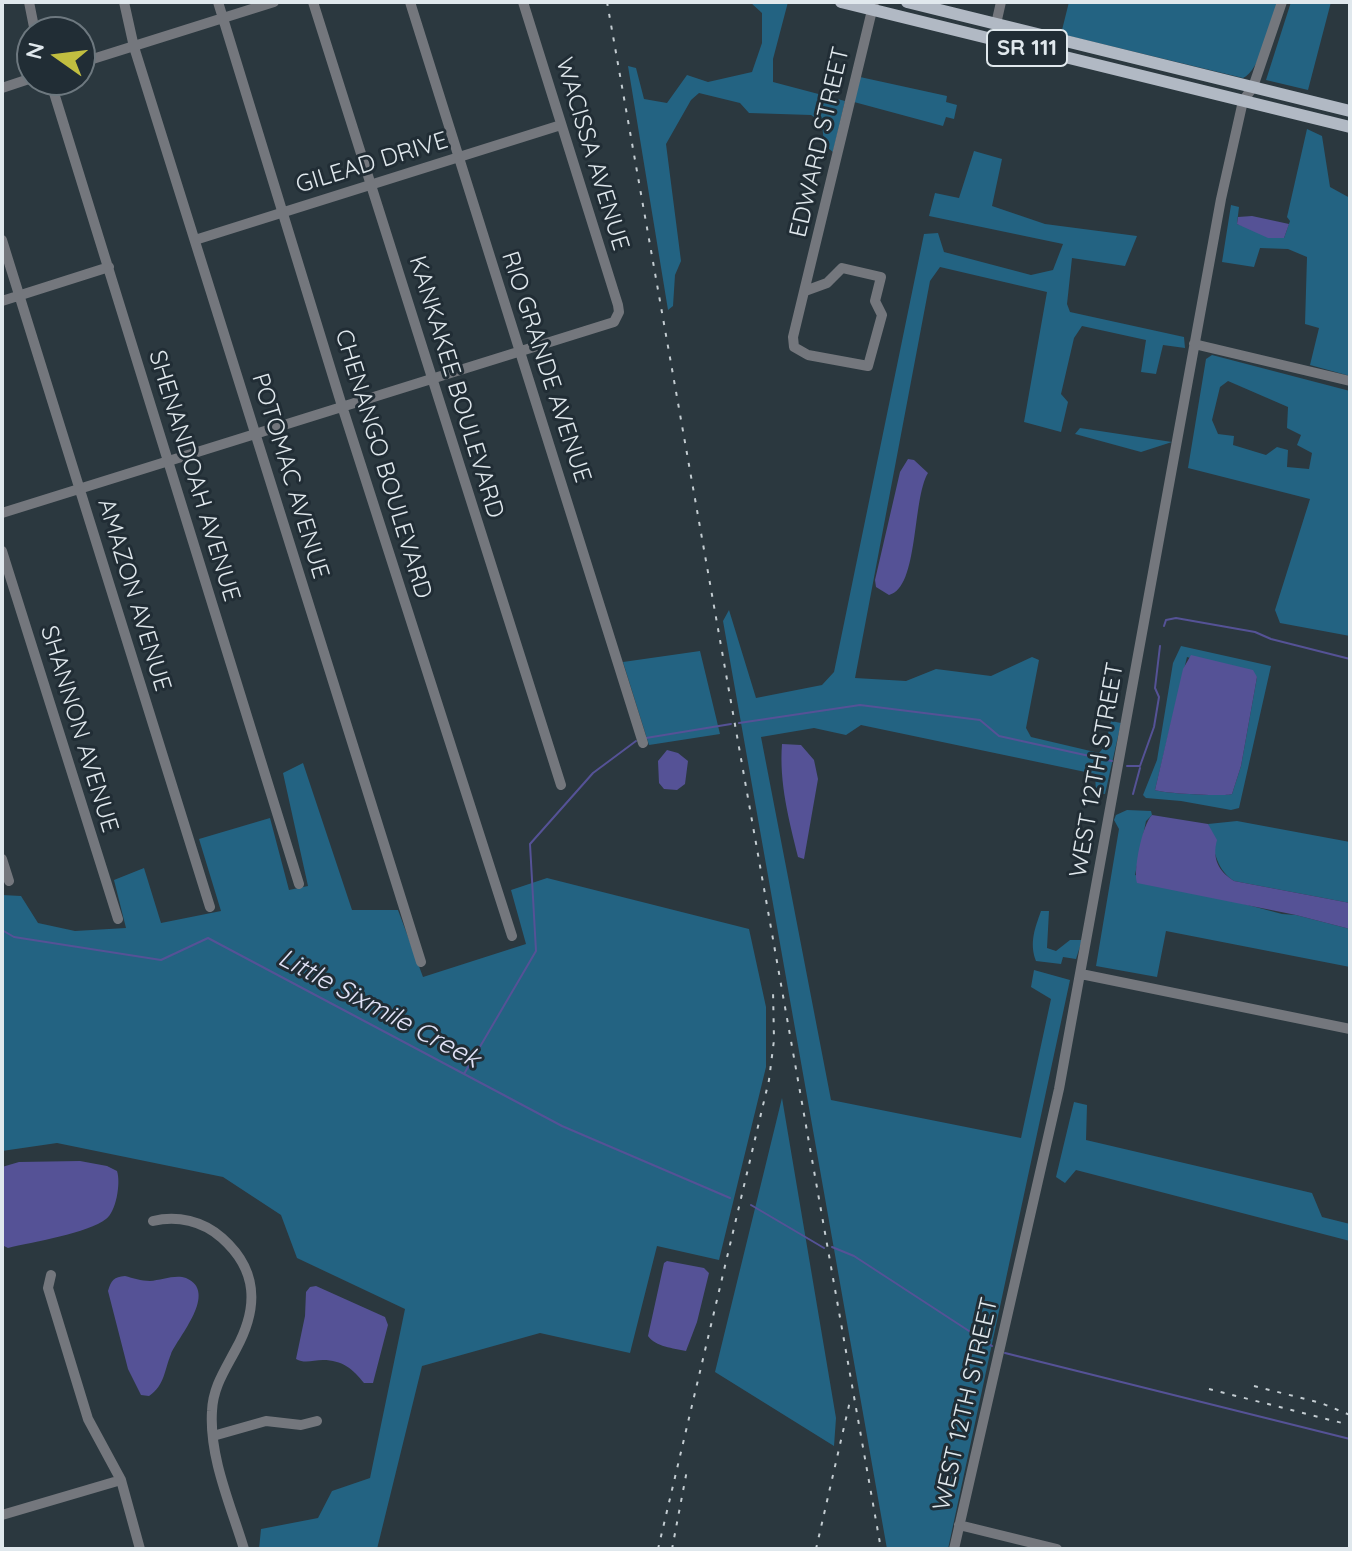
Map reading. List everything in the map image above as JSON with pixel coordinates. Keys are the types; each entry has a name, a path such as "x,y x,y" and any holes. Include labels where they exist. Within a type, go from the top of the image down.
{"main road":[{"name":"SR 111","path":"841,2 873,6 1059,56 1350,127"},
{"name":"SR 111","path":"907,2 1350,111"}],"street":[{"name":"POTOMAC AVENUE","path":"124,2 134,47 421,962"},
{"name":"CHENANGO BOULEVARD","path":"218,2 342,406 512,936"},
{"path":"96,58 274,2"},
{"name":"KANKAKEE BOULEVARD","path":"313,2 561,785"},
{"name":"RIO GRANDE AVENUE","path":"410,2 643,743"},
{"name":"WACISSA AVENUE","path":"521,353 610,324 617,318 618,305 523,2"},
{"path":"996,24 1001,2"},
{"name":"WEST 12TH STREET","path":"954,1549 1059,1089 1215,228 1243,101 1253,87 1282,2"},
{"name":"EDWARD STREET","path":"805,291 827,283 842,268 881,277 875,301 882,315 868,366 808,355 794,347 793,337 873,6"},
{"path":"1059,56 1063,40"},
{"name":"SHENANDOAH AVENUE","path":"55,96 299,884"},
{"name":"GILEAD DRIVE","path":"195,240 561,125"},
{"name":"AMAZON AVENUE","path":"2,240 210,907"},
{"path":"2,301 109,267"},
{"path":"1194,344 1350,381"},
{"path":"2,513 521,353"},
{"name":"SHANNON AVENUE","path":"2,551 118,919"},
{"path":"2,859 9,881"},
{"path":"1081,974 1350,1029"},
{"path":"153,1221 168,1217 185,1219 217,1234 235,1251 249,1276 252,1304 247,1324 218,1382 212,1413 213,1436 244,1549"},
{"path":"51,1275 48,1288 88,1419 121,1480 140,1549"},
{"path":"213,1436 266,1421 301,1425 317,1421"},
{"path":"2,1515 121,1480"},
{"path":"959,1525 1057,1549"}],"shaded area":[{"path":"750,2 788,2 773,59 773,82 845,101 833,152 824,145 822,122 811,115 749,113 740,103 699,93 691,100 666,144 681,261 675,275 673,306 668,310 628,66 636,68 644,99 667,103 687,75 708,82 752,72 762,43 762,13"},
{"path":"1069,2 1279,2 1260,56 1243,78 1061,34"},
{"path":"1291,2 1331,2 1308,90 1266,80"},
{"path":"860,77 947,96 946,102 957,105 954,119 946,117 943,126 854,102"},
{"path":"1307,129 1322,136 1330,187 1350,198 1350,376 1310,365 1319,328 1305,324 1307,257 1288,249 1260,248 1254,267 1222,262 1231,205 1239,207 1237,224 1284,238"},
{"path":"974,151 1002,159 992,206 1045,224 1137,236 1125,266 1072,258 1067,304 1070,312 1184,337 1185,348 1163,345 1156,374 1141,372 1146,340 1082,326 1074,338 1061,394 1068,402 1061,432 1024,422 1047,292 940,267 930,281 855,678 906,681 936,669 991,676 1032,657 1039,660 1026,728 1031,737 1099,753 1105,746 1111,721 1121,723 1105,794 1096,793 1095,774 861,725 846,735 814,728 761,737 831,1100 1021,1138 1051,999 1031,987 1034,970 1070,980 948,1549 887,1549 723,621 729,610 756,698 822,685 834,672 924,234 938,233 944,252 1031,275 1053,270 1063,244 929,216 935,193 959,198"},
{"path":"1252,216 1289,224 1284,238 1268,238 1237,224 1238,217"},
{"path":"1212,355 1350,391 1350,636 1280,623 1275,610 1310,499 1188,468 1206,359","holes":["1228,381 1288,407 1287,428 1301,435 1297,445 1312,453 1309,469 1287,467 1288,450 1277,447 1266,455 1233,445 1234,436 1218,434 1212,420 1220,387"]},
{"path":"1080,428 1172,442 1141,452 1075,434"},
{"path":"908,459 914,460 928,473 919,502 906,577 899,589 889,595 876,587 875,580 900,472"},
{"path":"1181,646 1271,666 1239,808 1231,810 1146,798 1143,795 1157,760 1173,663","holes":["1187,657 1257,677 1241,766 1232,794 1155,790"]},
{"path":"700,651 720,734 649,745 623,662"},
{"path":"1191,655 1253,670 1257,677 1241,766 1232,794 1155,790 1183,669"},
{"path":"782,744 801,745 814,760 818,779 804,859 798,857 786,801"},
{"path":"667,750 678,753 688,761 685,784 677,790 664,789 659,783 658,761"},
{"path":"303,763 352,910 398,910 423,977 526,944 511,890 547,878 749,929 766,1007 766,1067 719,1260 657,1246 630,1353 540,1333 422,1366 377,1549 259,1549 261,1529 318,1518 332,1491 370,1478 405,1309 297,1258 281,1215 223,1177 57,1143 2,1151 2,895 21,896 38,923 75,931 126,928 114,880 144,868 161,923 221,911 199,839 270,818 289,890 308,886 283,773"},
{"path":"1127,810 1151,811 1152,815 1146,821 1135,875 1350,929 1350,967 1166,931 1157,977 1096,966 1119,829 1114,820 1116,815"},
{"path":"1152,815 1208,824 1217,840 1215,853 1218,864 1234,881 1350,903 1350,929 1137,883 1139,848"},
{"path":"1237,821 1350,842 1350,903 1234,881 1227,876 1219,863 1208,824"},
{"path":"1041,911 1049,911 1047,948 1056,951 1070,940 1082,940 1076,959 1063,957 1061,964 1036,961 1033,942"},
{"path":"782,1098 836,1418 834,1446 715,1372"},
{"path":"1074,1102 1087,1105 1086,1140 1312,1193 1322,1217 1350,1224 1350,1241 1076,1170 1065,1183 1056,1177"},
{"path":"80,1161 117,1171 117,1197 110,1215 98,1224 74,1233 8,1248 2,1245 2,1167 19,1162"},
{"path":"664,1263 704,1268 709,1273 686,1351 660,1345 648,1336"},
{"path":"125,1276 150,1281 182,1277 195,1285 199,1293 194,1315 171,1354 161,1382 149,1396 141,1395 128,1369 108,1291 114,1280"},
{"path":"316,1286 385,1317 388,1325 373,1383 364,1383 351,1370 336,1362 296,1359 305,1316 306,1292"}],"waterway":[{"path":"1164,626 1166,620 1176,618 1255,632 1350,659"},
{"path":"1127,766 1140,766 1154,727 1159,697 1155,688 1160,646"},
{"path":"739,723 860,705 980,720 999,736 1112,761"},
{"path":"646,738 731,724"},
{"path":"464,1074 536,951 530,844 593,773 636,741"},
{"path":"1133,794 1140,768"},
{"name":"Little Sixmile Creek","path":"2,930 14,937 161,960 208,938 562,1126 730,1198"},
{"path":"751,1205 824,1248"},
{"path":"832,1247 854,1256 992,1346"},
{"path":"1005,1353 1350,1439"}],"railway":[{"path":"607,2 881,1549"},
{"path":"658,1549 769,1080 774,1040 773,990"},
{"path":"1254,1386 1321,1403 1350,1415"},
{"path":"1209,1389 1350,1425"},
{"path":"816,1549 850,1401"},
{"path":"672,1549 687,1470"}]}
